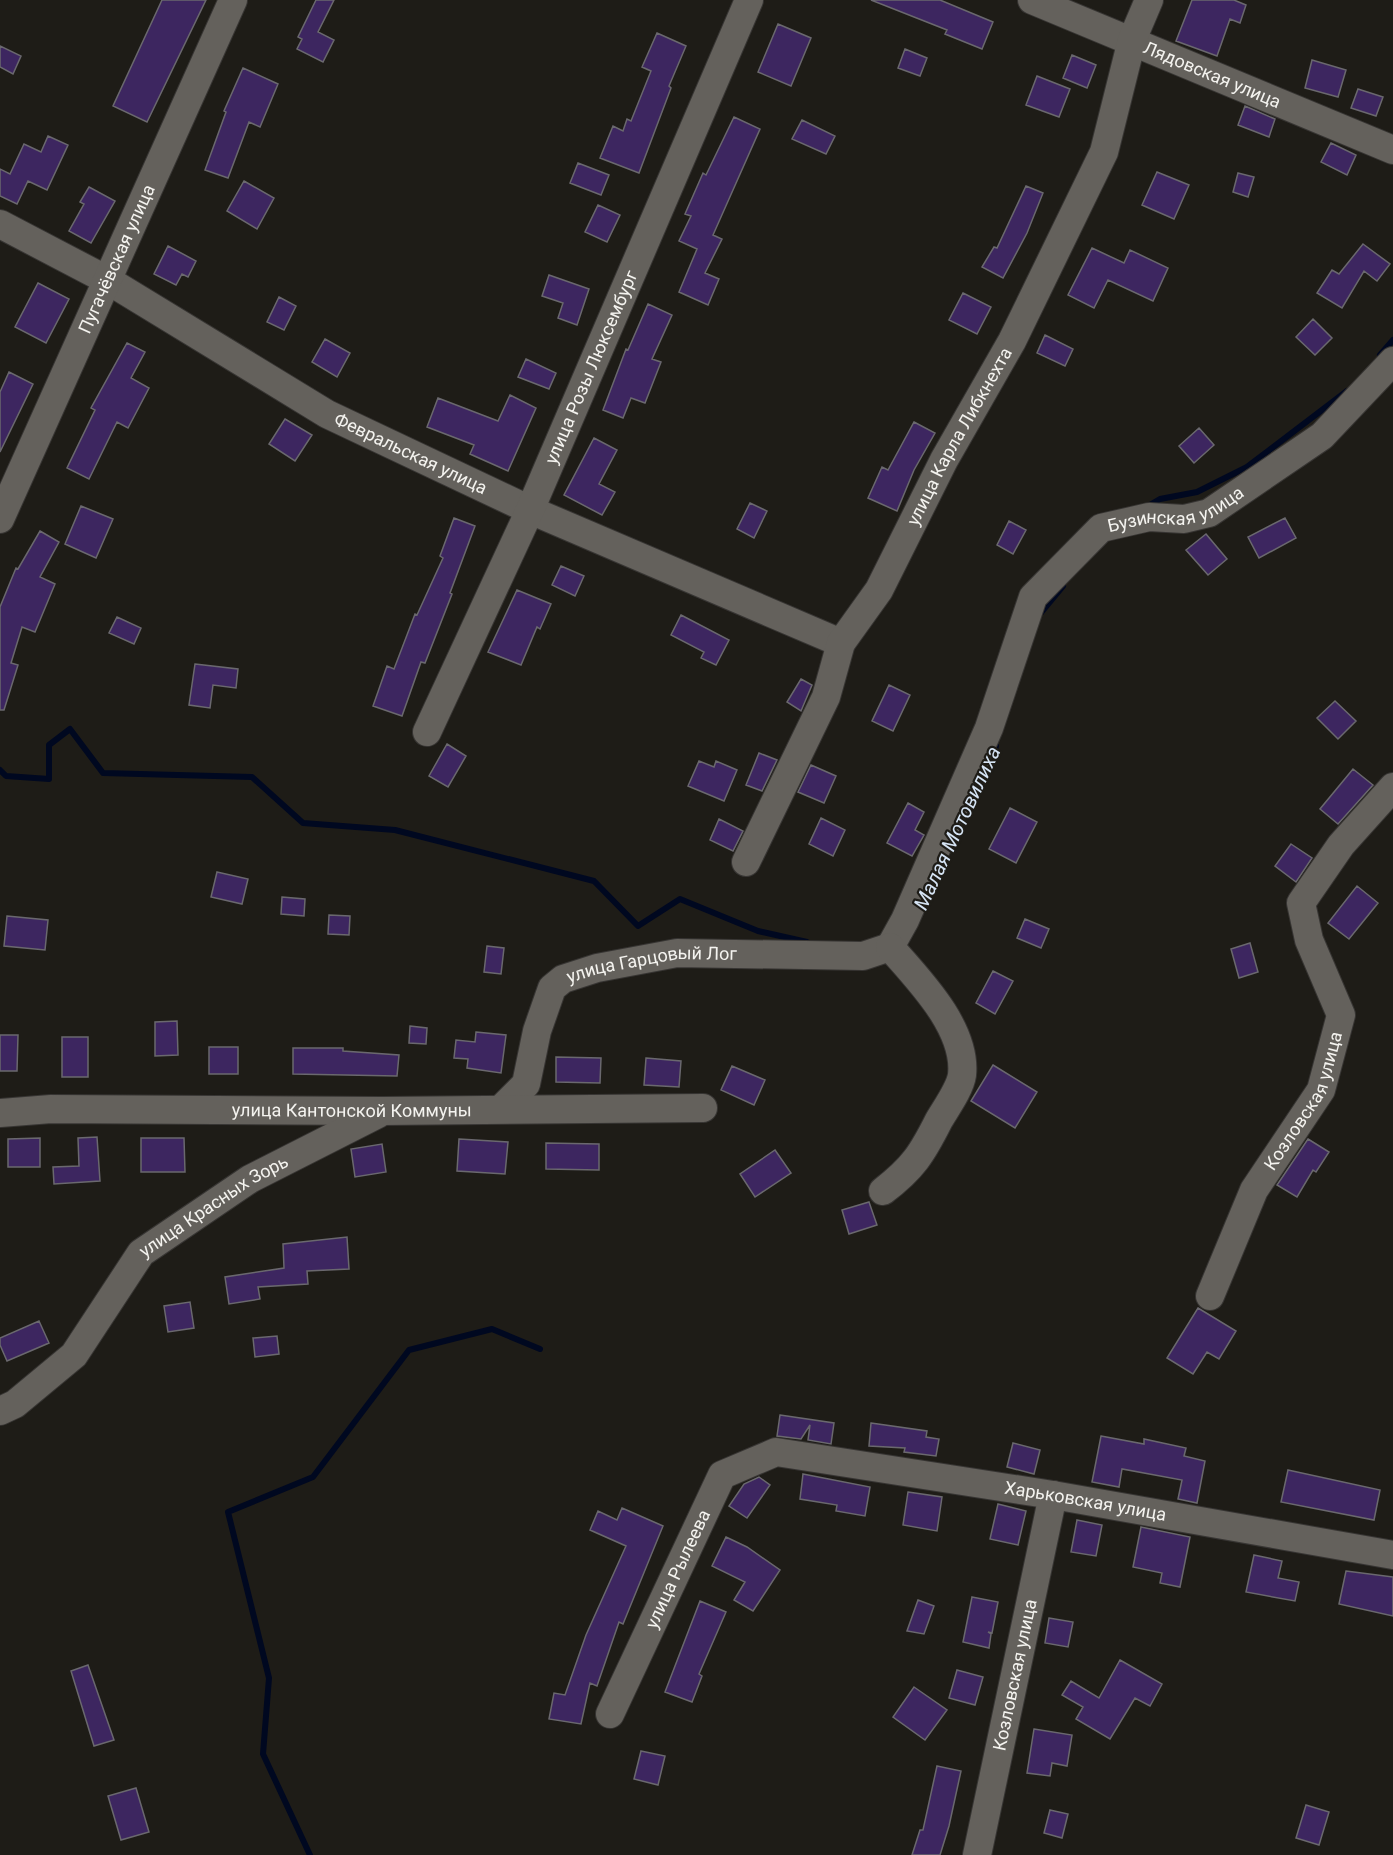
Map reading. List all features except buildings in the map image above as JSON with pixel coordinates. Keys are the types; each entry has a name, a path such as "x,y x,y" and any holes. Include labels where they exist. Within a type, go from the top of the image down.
{"street":[{"name":"Пугачёвская улица","path":"0,519 109,281 233,0"},
{"name":"улица Розы Люксембург","path":"428,732 530,510 749,0"},
{"name":"Лядовская улица","path":"1032,0 1393,150"},
{"name":"улица Карла Либкнехта","path":"746,862 826,697 841,643 879,590 944,460 1012,341 1104,152 1132,40 1149,0"},
{"name":"Февральская улица","path":"0,224 109,281 327,414 530,510 841,643"},
{"name":"Бузинская улица","path":"890,947 905,920 989,728 1033,597 1101,528 1149,517 1184,519 1209,513 1322,436 1393,361"},
{"name":"Козловская улица","path":"1210,1296 1254,1190 1321,1090 1341,1015 1309,940 1301,903 1341,845 1393,787"},
{"name":"улица Гарцовый Лог","path":"501,1109 526,1084 537,1031 552,988 563,979 597,968 677,953 863,956 890,947"},
{"path":"883,1191 908,1172 923,1151 962,1077 957,1038 924,986 890,947"},
{"name":"улица Кантонской Коммуны","path":"0,1113 51,1109 382,1111 703,1108"},
{"name":"улица Красных Зорь","path":"0,1411 15,1404 74,1355 141,1253 250,1179 382,1111"},
{"name":"Харьковская улица","path":"776,1452 1053,1495 1393,1555"},
{"name":"улица Рылеева","path":"610,1714 722,1475 776,1452"},
{"name":"Козловская улица","path":"977,1855 1053,1495"}],"waterway":[{"name":"Малая Мотовилиха","path":"1380,355 1393,340"},
{"name":"Малая Мотовилиха","path":"1148,506 1160,499 1197,492 1247,467 1347,391"},
{"name":"Малая Мотовилиха","path":"1039,615 1063,586"},
{"path":"0,770 6,776 49,779 49,745 70,729 103,773 252,777 303,823 395,830 594,881 638,926 680,899 758,931 807,942"},
{"name":"Малая Мотовилиха","path":"982,778 991,763 996,746"},
{"path":"310,1855 263,1754 269,1678 228,1512 313,1477 409,1350 492,1329 540,1349"}]}
